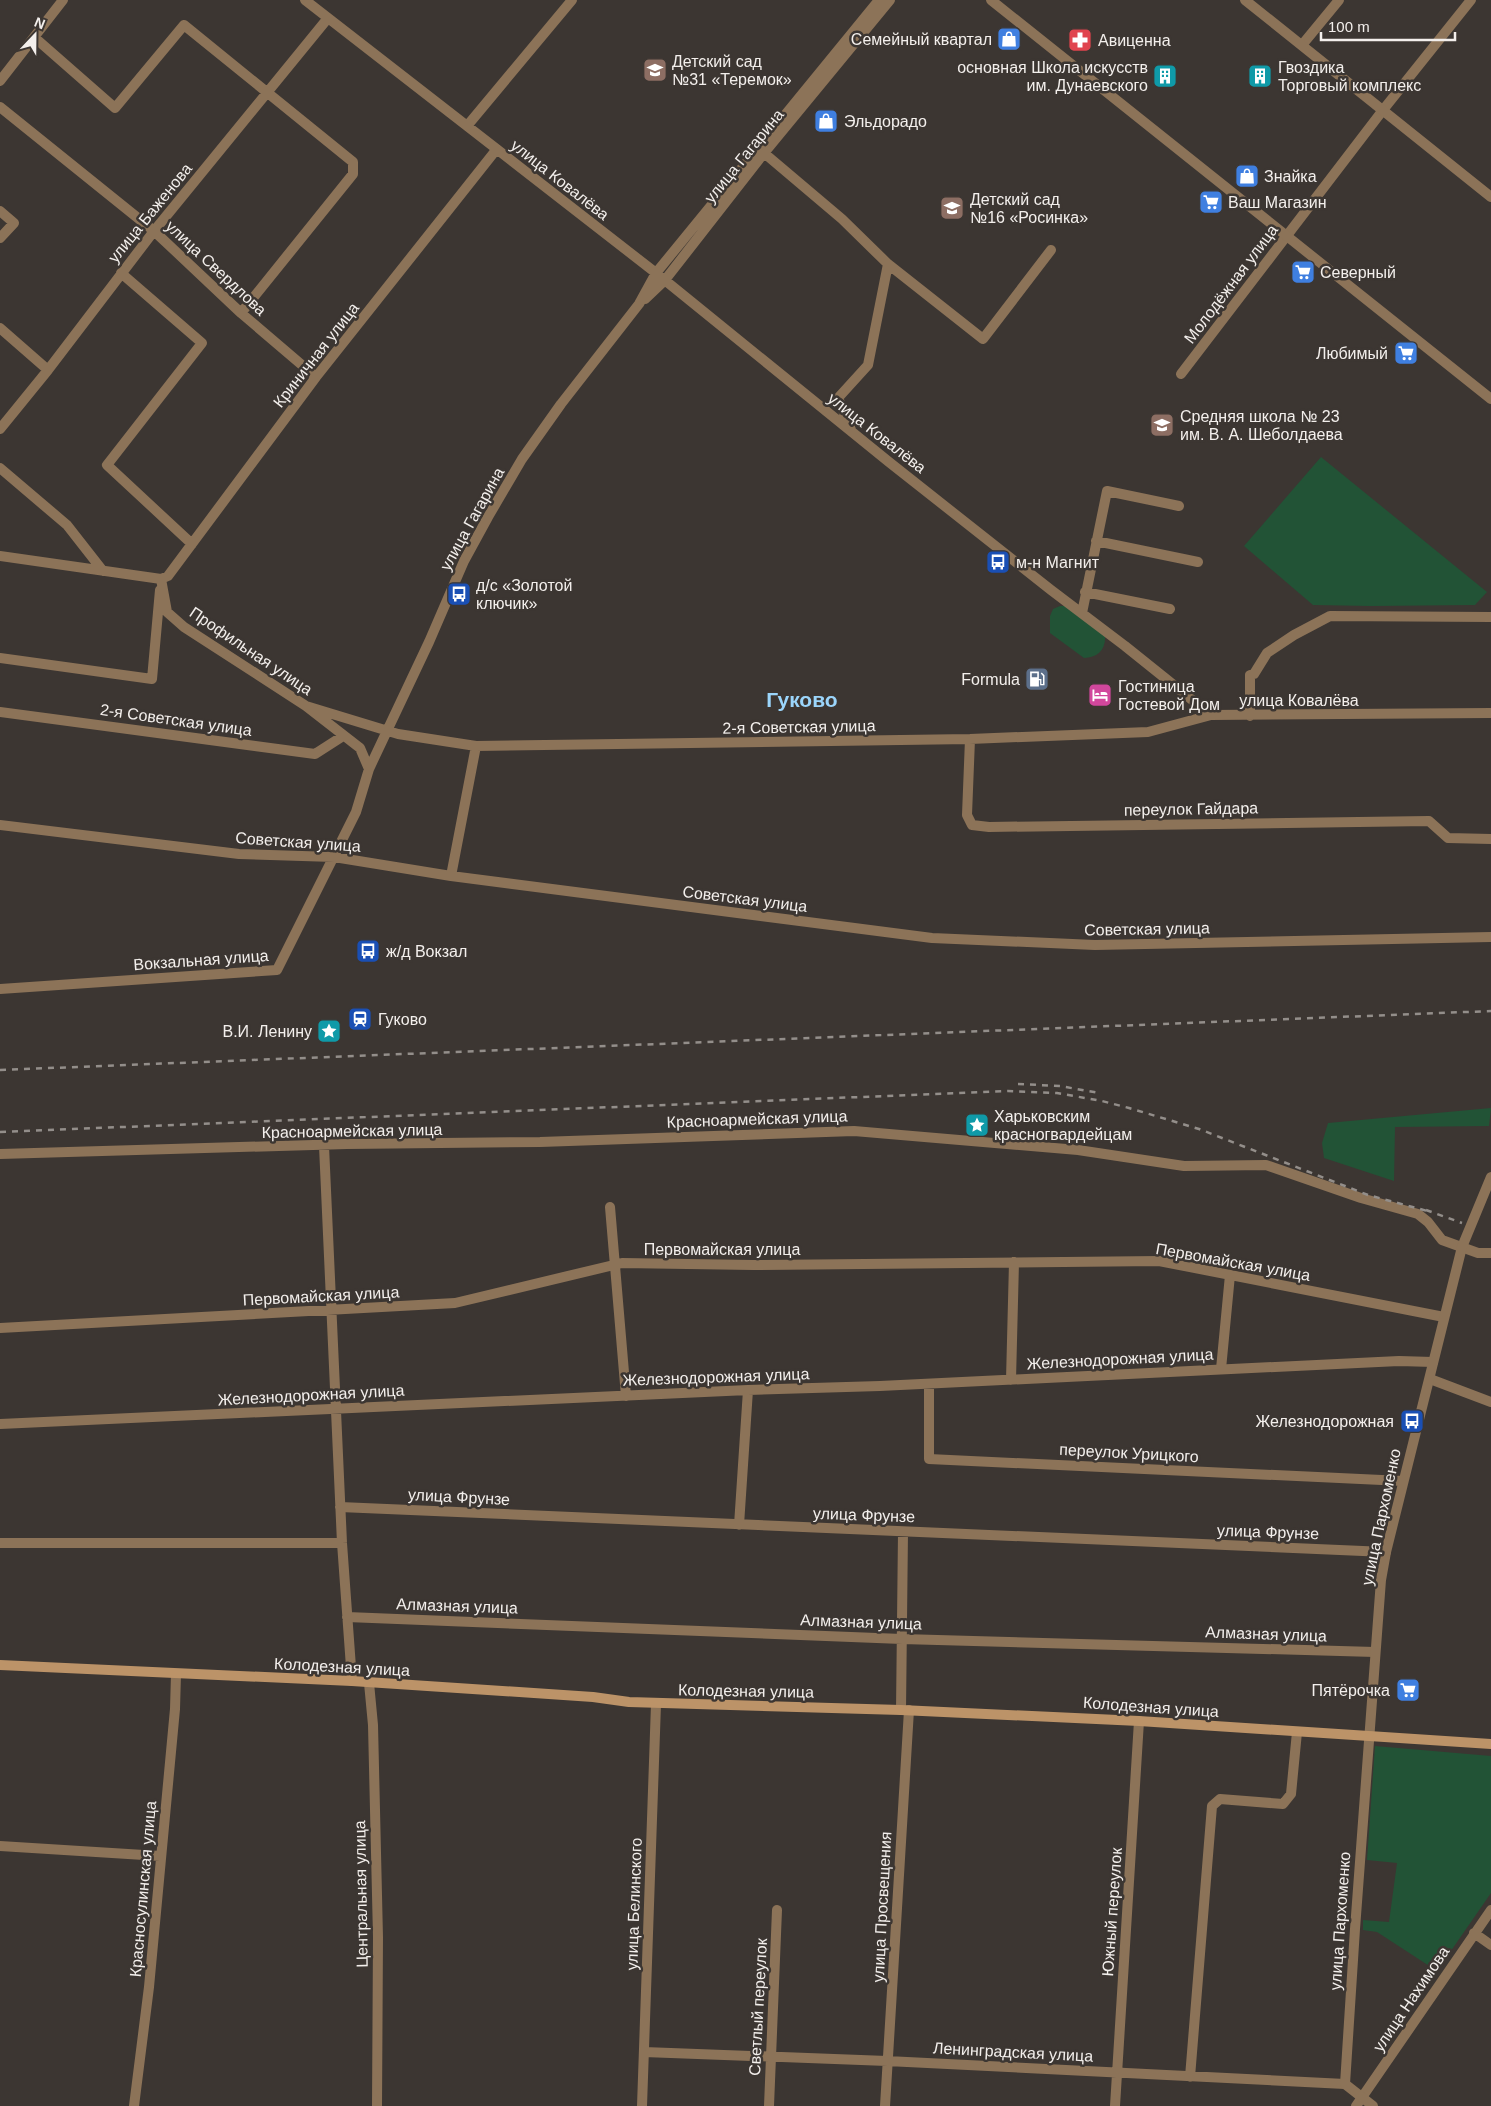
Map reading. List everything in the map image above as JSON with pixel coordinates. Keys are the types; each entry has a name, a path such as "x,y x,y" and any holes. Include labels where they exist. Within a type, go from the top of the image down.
{"main road":[{"name":"Колодезная улица","path":"0,1666 352,1681 593,1697 656,1704 905,1710 1139,1721 1491,1744"}],"street":[{"path":"0,81 63,0"},
{"name":"улица Ковалёва","path":"305,0 665,280 852,432 1126,646 1211,715 1491,713"},
{"path":"467,126 572,0"},
{"name":"улица Гагарина","path":"334,856 356,812 368,769 429,642 464,561 522,459 638,304 656,273 880,0"},
{"name":"улица Гагарина","path":"638,304 665,280 764,154 890,0"},
{"path":"991,0 1491,399"},
{"path":"1245,0 1491,197"},
{"path":"1302,45 1339,0"},
{"name":"Молодёжная улица","path":"1181,374 1286,235 1471,0"},
{"name":"улица Баженова","path":"0,429 48,370 154,231 328,18"},
{"path":"34,37 115,108 184,25 353,162 353,174 241,313"},
{"name":"улица Свердлова","path":"0,107 154,231 241,313 316,377"},
{"name":"Криничная улица","path":"161,579 168,576 316,377 496,150"},
{"path":"764,154 842,219 888,264 983,339 1052,250"},
{"path":"0,211 14,223 0,238"},
{"path":"852,432 838,398 868,365 888,264"},
{"path":"121,273 202,343 107,465 192,544"},
{"path":"0,328 48,370"},
{"path":"0,468 67,525 103,572"},
{"path":"1082,613 1107,491 1179,506"},
{"path":"1096,541 1198,562"},
{"path":"0,556 161,579 152,678 0,658"},
{"name":"Профильная улица","path":"161,579 167,612 179,622 306,706 360,748 368,769"},
{"path":"1086,592 1170,609"},
{"path":"1250,716 1250,675 1254,674 1267,653 1294,635 1330,616 1491,617"},
{"name":"2-я Советская улица","path":"306,706 398,734 476,746 970,739 1148,732 1211,715"},
{"name":"2-я Советская улица","path":"0,712 315,754 343,736"},
{"name":"переулок Гайдара","path":"970,739 967,815 972,825 989,827 1429,821 1448,838 1491,839"},
{"path":"450,876 476,746"},
{"name":"Советская улица","path":"0,824 239,854 334,856 450,876 932,938 1095,945 1491,937"},
{"name":"Вокзальная улица","path":"0,989 277,970 334,856"},
{"name":"Красноармейская улица","path":"0,1154 550,1142 854,1131 1078,1150 1184,1166 1266,1165 1361,1198 1418,1214 1428,1222 1442,1240 1478,1253 1491,1253"},
{"path":"324,1146 340,1507 352,1681"},
{"name":"улица Пархоменко","path":"1346,2084 1368,1736 1378,1605 1386,1552 1462,1247 1491,1177"},
{"path":"610,1207 626,1396"},
{"name":"Первомайская улица","path":"0,1328 455,1303 622,1263 763,1265 1159,1261 1444,1317"},
{"path":"1011,1380 1014,1262"},
{"path":"1221,1369 1230,1275"},
{"name":"Железнодорожная улица","path":"0,1424 748,1390 929,1384 1399,1360 1433,1362"},
{"path":"1430,1379 1491,1402"},
{"name":"переулок Урицкого","path":"929,1384 928,1459 1403,1481"},
{"path":"740,1525 748,1390"},
{"name":"улица Фрунзе","path":"340,1507 1386,1552"},
{"name":"улица Просвещения","path":"884,2106 905,1710 902,1639 903,1532"},
{"path":"0,1543 342,1543"},
{"name":"Алмазная улица","path":"347,1617 902,1639 1375,1652"},
{"name":"Красносулинская улица","path":"134,2106 149,1987 175,1709 176,1674"},
{"name":"Центральная улица","path":"369,1683 373,1725 378,1937 377,2106"},
{"name":"улица Белинского","path":"642,2106 656,1704"},
{"name":"Южный переулок","path":"1115,2106 1139,1721"},
{"path":"1190,2077 1212,1806 1220,1798 1283,1804 1291,1794 1297,1732"},
{"path":"0,1846 160,1856"},
{"name":"Светлый переулок","path":"769,2106 778,1910"},
{"name":"улица Нахимова","path":"1359,2102 1491,1910"},
{"path":"1474,1933 1491,1945"},
{"name":"Ленинградская улица","path":"644,2052 887,2061 1346,2084"},
{"path":"1346,2084 1359,2102 1373,2106"}],"green space":[{"path":"1321,457 1487,592 1475,605 1313,605 1244,546"},
{"path":"1067,606 1105,636 1104,645 1097,655 1084,658 1050,633 1050,616 1053,609"},
{"path":"1491,1108 1489,1126 1395,1127 1394,1181 1324,1158 1322,1143 1328,1123"},
{"path":"1375,1746 1491,1756 1491,1893 1437,1971 1377,1932 1363,1930 1363,1920 1389,1922 1397,1863 1367,1860"}],"railway":[{"path":"0,1070 1491,1011"},
{"path":"1018,1084 1060,1086 1099,1093"},
{"path":"0,1132 1008,1091 1057,1093 1102,1101 1199,1129 1368,1195 1431,1212"},
{"path":"1426,1210 1462,1223"}],"place":[{"name":"Семейный квартал","path":"1009,39"},
{"name":"Авиценна","path":"1080,40"},
{"name":"Детский сад №31 «Теремок»","path":"655,70"},
{"name":"основная Школа искусств им. Дунаевского","path":"1165,76"},
{"name":"Гвоздика Торговый комплекс","path":"1260,76"},
{"name":"Эльдорадо","path":"826,121"},
{"name":"Знайка","path":"1247,176"},
{"name":"Ваш Магазин","path":"1211,202"},
{"name":"Детский сад №16 «Росинка»","path":"952,208"},
{"name":"Северный","path":"1303,272"},
{"name":"Любимый","path":"1406,353"},
{"name":"Средняя школа № 23 им. В. А. Шеболдаева","path":"1162,425"},
{"name":"м-н Магнит","path":"998,562"},
{"name":"д/с «Золотой ключик»","path":"459,594"},
{"name":"Formula","path":"1037,679"},
{"name":"Гостиница Гостевой Дом","path":"1100,695"},
{"name":"ж/д Вокзал","path":"368,951"},
{"name":"Гуково","path":"360,1019"},
{"name":"В.И. Ленину","path":"329,1031"},
{"name":"Харьковским красногвардейцам","path":"977,1125"},
{"name":"Железнодорожная","path":"1412,1421"},
{"name":"Пятёрочка","path":"1408,1690"}],"district":[{"name":"Гуково","path":"802,699"}]}
